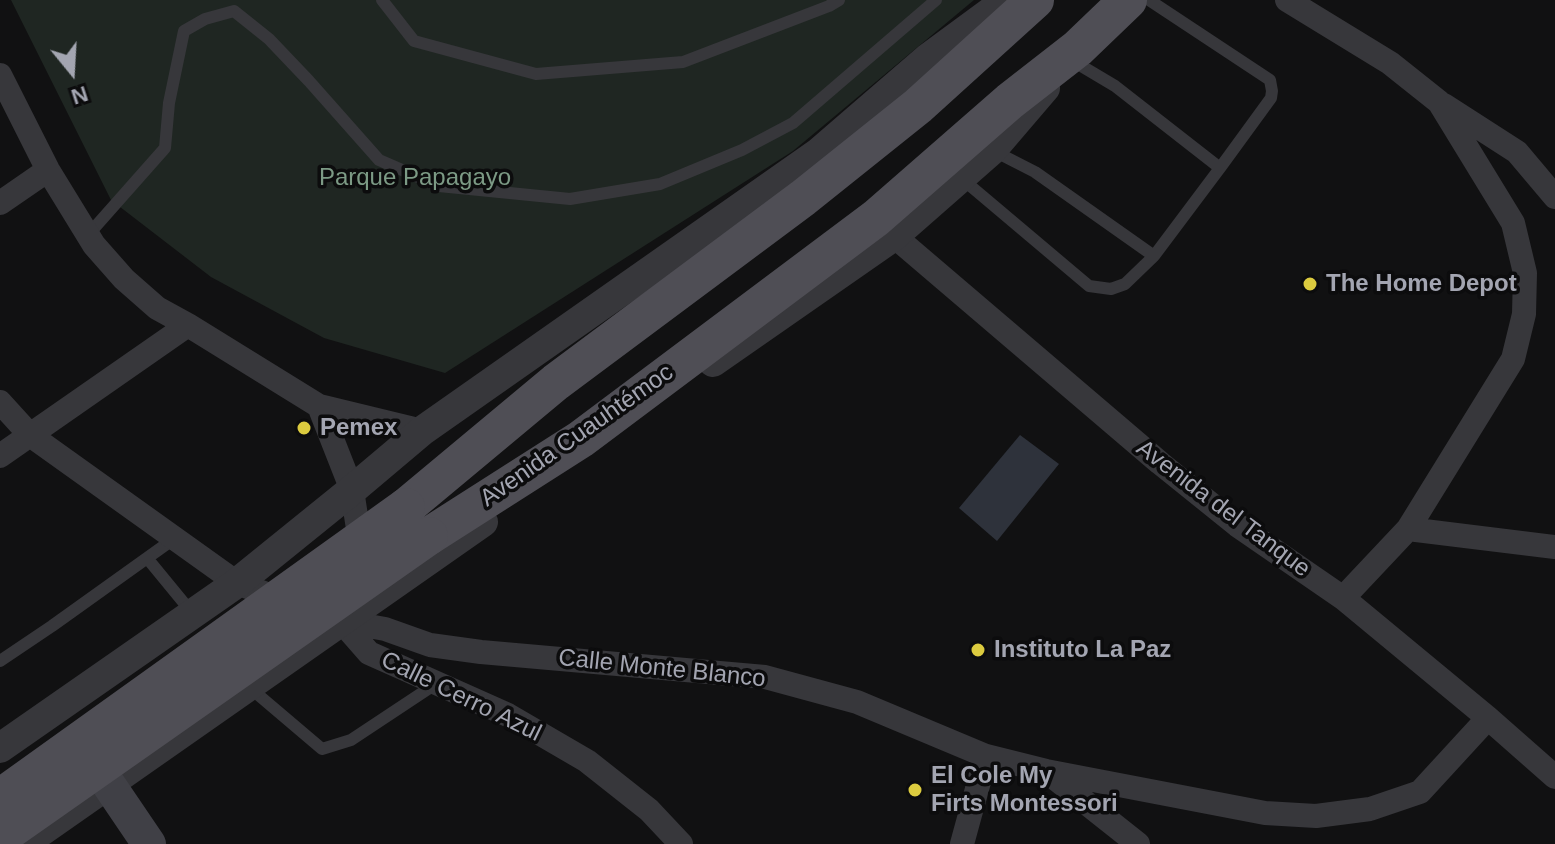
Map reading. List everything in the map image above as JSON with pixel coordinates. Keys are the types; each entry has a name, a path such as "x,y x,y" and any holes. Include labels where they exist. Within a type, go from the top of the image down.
{"main road":[{"name":"Avenida Cuauhtémoc","path":"0,798 406,507 556,382 803,198 895,125 1035,0"},
{"name":"Avenida Cuauhtémoc","path":"0,837 429,536 581,439 864,228 1010,101 1073,54 1128,0"},
{"path":"109,785 149,844"}],"street":[{"path":"0,748 237,583 422,431 818,153 928,58 1007,0"},
{"path":"1287,0 1390,63 1439,102 1517,152 1555,197"},
{"path":"23,844 894,236 992,150 1073,54"},
{"path":"0,75 48,170 94,245 124,279 157,308 319,406 422,431"},
{"path":"1343,598 1408,529 1513,359 1524,314 1525,273 1513,223 1439,102"},
{"path":"0,203 48,170"},
{"name":"Avenida del Tanque","path":"894,236 1171,472 1237,525 1343,598 1555,777"},
{"path":"0,456 188,325"},
{"name":"Calle Cerro Azul","path":"0,402 30,435 237,583 341,621 369,653 508,715 587,761 649,810 681,844"},
{"path":"319,406 352,490 362,558 341,621"},
{"path":"1408,529 1555,547"},
{"name":"Calle Monte Blanco","path":"341,621 385,629 430,645 481,652 765,677 857,702 986,756 1046,771 1138,844"},
{"path":"1046,771 1265,813 1316,816 1370,809 1420,792 1488,718"},
{"path":"962,844 986,756"}],"lane":[{"path":"382,0 414,41 536,74 683,62 839,0"},
{"path":"88,235 165,148 169,103 184,31 205,19 234,11 279,50 379,160 439,186 570,199 660,184 742,150 793,123 936,0"},
{"path":"960,177 1089,286 1111,289 1125,284 1154,256 1271,98 1272,91 1270,80 1149,0"},
{"path":"1073,54 1220,168"},
{"path":"992,150 1035,172 1154,256"},
{"path":"0,661 175,538"},
{"path":"147,558 193,614"},
{"path":"248,687 322,749 351,740 437,683"}],"green space":[{"name":"Parque Papagayo","path":"11,0 974,0 793,151 445,373 324,338 211,277 111,200"}],"shaded area":[{"path":"1020,435 1059,464 997,541 959,508"}],"place":[{"name":"The Home Depot","path":"1310,284"},
{"name":"Pemex","path":"304,428"},
{"name":"Instituto La Paz","path":"978,650"},
{"name":"El Cole My Firts Montessori","path":"915,790"}]}
